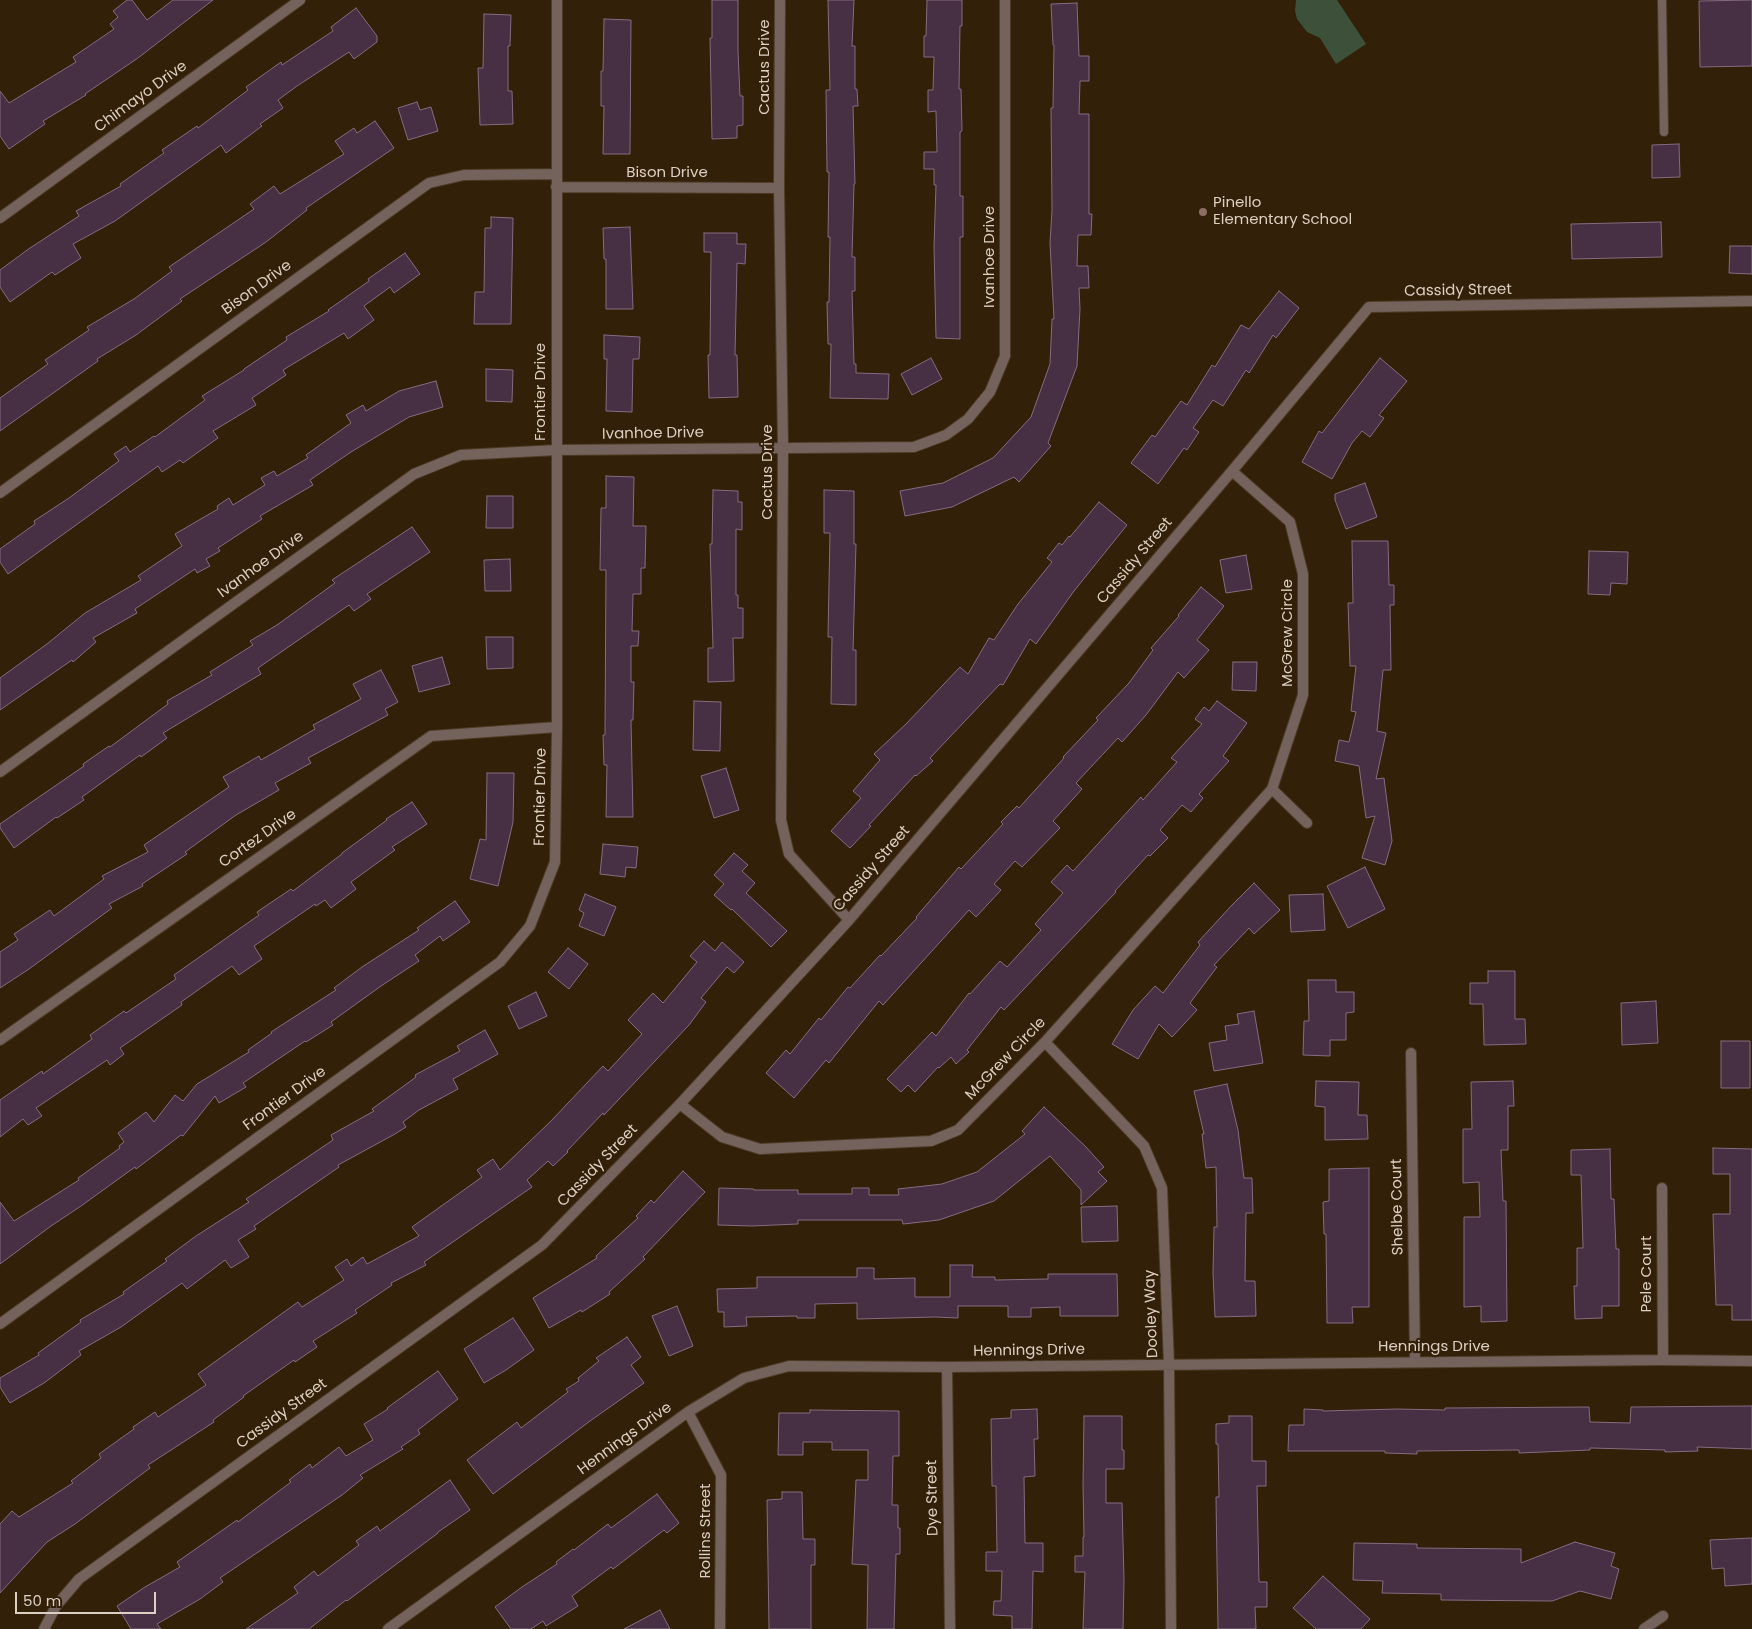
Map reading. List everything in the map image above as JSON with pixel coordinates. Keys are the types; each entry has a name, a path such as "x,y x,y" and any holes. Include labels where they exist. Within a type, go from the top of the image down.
{"street":[{"name":"Chimayo Drive","path":"0,218 300,0"},
{"name":"Frontier Drive","path":"0,1324 500,962 530,926 555,862 557,727 557,0"},
{"name":"Cactus Drive","path":"780,0 779,188 783,447 781,820 789,854 849,920"},
{"name":"Ivanhoe Drive","path":"0,772 414,474 461,455 556,450 914,447 946,435 968,419 990,392 1005,356 1005,0"},
{"name":"Bison Drive","path":"0,492 429,183 464,176 556,174"},
{"name":"Bison Drive","path":"556,187 779,188"},
{"name":"Cassidy Street","path":"44,1629 56,1606 79,1579 542,1245 680,1104 849,920 1232,471 1368,307 1752,301"},
{"name":"McGrew Circle","path":"680,1104 722,1137 760,1149 931,1141 958,1130 1044,1042 1272,789 1302,695 1303,574 1290,522 1232,471"},
{"name":"Cortez Drive","path":"0,1040 430,736 557,727"},
{"path":"1272,789 1307,823"},
{"name":"Dooley Way","path":"1044,1042 1144,1146 1162,1188 1169,1364 1171,1629"},
{"name":"Shelbe Court","path":"1411,1052 1415,1362"},
{"name":"Pele Court","path":"1662,1188 1663,1360"},
{"name":"Hennings Drive","path":"388,1629 688,1412 744,1378 789,1366 947,1367 1663,1360 1752,1362"},
{"name":"Dye Street","path":"947,1367 950,1629"},
{"name":"Rollins Street","path":"688,1412 721,1475 720,1629"},
{"path":"1644,1629 1663,1616"}],"lane":[{"path":"1662,0 1664,132"}],"green space":[{"path":"1296,0 1337,0 1366,44 1336,64 1320,38 1307,32 1297,19 1295,11"}],"building":[{"path":"127,0 132,0 147,20 173,0 213,0 138,58 86,95 43,121 45,124 9,149 0,136 0,91 9,103 76,62 73,57 114,29 110,24 118,17 113,11"},
{"path":"712,0 738,0 738,51 740,96 743,96 743,125 737,126 737,138 712,139 710,38 712,38"},
{"path":"828,0 854,0 852,46 855,46 855,89 857,89 858,106 853,106 855,184 852,257 855,257 855,291 852,291 854,364 856,364 856,373 889,374 888,399 830,398 831,344 828,344 827,302 829,302 830,237 828,237 829,172 827,172 826,90 830,90"},
{"path":"927,0 962,0 959,89 961,89 962,131 960,132 960,196 963,196 963,237 960,237 960,339 936,338 934,246 936,185 934,185 934,169 924,169 924,152 937,152 936,111 928,112 928,90 933,90 934,57 924,57"},
{"path":"1752,0 1752,66 1700,67 1699,1"},
{"path":"1077,3 1079,56 1089,56 1089,81 1080,81 1079,114 1089,114 1089,214 1092,214 1091,235 1078,235 1077,266 1088,266 1089,288 1079,288 1080,309 1077,366 1048,443 1051,446 1019,482 1014,477 952,507 905,516 900,491 943,483 993,458 1031,417 1050,364 1052,319 1054,319 1050,243 1052,210 1051,108 1053,108 1054,45 1051,4"},
{"path":"356,8 377,36 377,42 354,59 349,52 297,86 278,100 283,108 260,124 262,126 226,153 221,145 115,221 73,244 81,258 55,275 52,272 10,302 0,287 0,270 79,216 76,211 121,186 120,184 164,153 162,150 197,126 198,128 248,90 246,87 281,62 282,65 333,31 331,27"},
{"path":"484,14 511,15 510,46 508,46 508,91 512,91 513,124 480,125 478,68 483,68"},
{"path":"604,19 631,20 630,154 603,154 604,106 601,106 601,71 603,71"},
{"path":"417,102 420,110 431,107 438,131 408,140 398,108"},
{"path":"375,121 394,148 306,208 307,210 266,242 180,299 182,301 136,335 97,359 98,361 0,431 0,398 48,364 45,360 89,330 87,327 134,299 172,271 169,267 254,209 250,204 274,186 280,194 344,154 335,141 354,128 357,133"},
{"path":"1679,144 1680,177 1652,178 1652,145"},
{"path":"491,217 513,218 511,324 474,324 475,292 484,292 485,228 491,228"},
{"path":"1661,222 1662,257 1572,259 1571,224"},
{"path":"630,227 633,309 606,309 606,259 604,259 603,228"},
{"path":"704,233 737,233 737,244 746,244 745,264 737,263 735,355 737,355 738,397 709,398 708,355 710,355 711,252 704,252"},
{"path":"1730,246 1752,246 1752,274 1729,273"},
{"path":"405,253 420,274 394,293 390,287 364,306 374,320 348,339 344,333 283,370 286,375 252,398 256,405 213,431 218,438 183,463 180,460 162,472 158,466 8,574 0,562 0,549 35,524 34,521 119,461 114,454 126,446 130,452 155,437 205,400 202,396 287,340 286,337 329,311 369,281 368,279"},
{"path":"1279,291 1299,308 1276,338 1273,335 1249,373 1246,370 1223,406 1213,400 1193,428 1199,432 1187,450 1184,448 1158,484 1131,463 1152,435 1155,437 1181,401 1187,405 1212,365 1215,367 1241,325 1249,329"},
{"path":"604,335 640,337 639,359 633,359 632,412 606,411 607,359 604,359"},
{"path":"931,358 942,379 912,395 901,374"},
{"path":"1380,358 1407,381 1379,415 1384,418 1370,437 1362,431 1352,443 1332,479 1302,462 1319,431 1322,433"},
{"path":"486,369 513,370 512,402 486,401"},
{"path":"436,381 443,407 409,417 351,452 310,480 313,485 260,516 262,519 218,548 220,551 206,559 210,566 197,573 195,569 135,609 137,613 93,638 96,642 73,662 72,660 0,710 0,678 47,644 85,613 141,580 138,576 182,546 175,534 218,509 217,506 229,498 233,505 265,485 261,478 274,471 277,476 308,458 306,455 351,423 346,415 363,405 366,411 399,391"},
{"path":"606,476 634,477 633,526 646,526 645,568 641,568 641,594 633,594 632,631 639,631 638,646 631,646 631,682 634,682 633,720 631,720 633,817 606,817 607,765 604,765 603,735 605,735 606,570 600,570 601,508 606,508"},
{"path":"1365,483 1377,517 1346,529 1335,500 1335,494"},
{"path":"713,490 738,491 738,502 742,502 742,530 736,529 736,595 738,595 738,608 743,608 743,638 733,638 734,681 708,682 708,648 713,648 710,544 712,544"},
{"path":"824,490 854,491 854,544 856,544 853,650 856,650 856,705 831,704 832,637 828,637 830,533 824,533"},
{"path":"487,496 513,496 513,528 486,528"},
{"path":"1099,502 1127,525 1074,591 1036,644 1030,639 1003,685 1000,684 930,758 933,761 915,775 850,848 831,831 861,798 853,791 880,760 874,754 906,724 960,667 968,674 989,638 994,640 1018,604 1052,562 1047,558 1059,543 1062,545 1070,537"},
{"path":"412,527 430,552 367,594 371,599 354,611 349,605 258,668 261,674 163,733 167,738 141,757 140,755 82,797 84,800 56,817 14,848 0,828 0,824 84,766 83,764 110,747 168,704 167,701 212,675 210,672 253,645 250,641 277,625 335,583 332,580"},
{"path":"1352,541 1388,541 1389,585 1394,585 1394,605 1390,605 1391,670 1383,670 1377,731 1386,733 1376,779 1384,778 1392,841 1385,865 1362,858 1375,816 1366,818 1359,766 1335,761 1339,740 1349,742 1356,712 1351,711 1356,666 1350,666 1348,603 1353,603"},
{"path":"1589,551 1628,552 1627,584 1611,583 1610,595 1588,594"},
{"path":"1246,555 1252,589 1226,593 1220,560"},
{"path":"510,559 511,591 485,591 484,560"},
{"path":"1201,587 1224,606 1197,640 1209,650 1184,678 1178,672 1146,715 1122,742 1118,738 1076,783 1082,789 1053,821 1060,828 1022,867 1015,861 994,884 1001,890 976,917 969,910 883,1005 879,1001 829,1063 826,1060 794,1098 766,1073 786,1050 790,1054 819,1018 821,1020 848,987 850,988 917,918 959,867 961,869 1003,824 1001,822 1017,806 1019,808 1064,758 1098,720 1096,718 1129,683 1153,650 1151,648"},
{"path":"486,637 513,637 513,668 487,669"},
{"path":"442,657 450,684 419,692 412,666"},
{"path":"1233,662 1257,662 1256,691 1232,690"},
{"path":"381,670 398,702 385,709 388,715 308,758 311,763 275,783 279,790 236,815 185,852 187,854 142,884 143,886 109,904 112,908 0,988 0,952 18,940 14,934 50,910 54,916 104,879 102,876 148,852 144,845 229,787 223,777 259,756 261,760 315,729 313,725 361,699 353,684"},
{"path":"694,701 721,702 720,751 693,750"},
{"path":"1217,701 1247,723 1223,756 1229,761 1199,794 1203,798 1191,812 1182,805 1160,830 1168,838 1150,856 1148,855 1116,892 1004,1010 1001,1007 967,1050 969,1052 956,1064 951,1057 938,1067 915,1092 908,1085 901,1092 887,1079 932,1032 936,1036 969,993 1000,961 1007,967 1041,930 1035,924 1063,893 1051,882 1067,865 1073,871 1141,797 1143,800 1177,762 1171,758 1202,724 1195,719 1204,707 1209,711"},
{"path":"726,768 739,810 714,818 701,776"},
{"path":"487,773 514,773 513,822 498,886 470,879 480,839 486,840"},
{"path":"412,802 427,824 392,847 395,850 351,882 356,889 331,908 325,900 316,906 315,904 254,946 262,959 239,975 232,966 181,1002 182,1005 120,1048 124,1054 110,1065 107,1060 36,1108 42,1116 28,1125 23,1119 0,1137 0,1100 42,1071 43,1074 92,1039 90,1035 124,1011 126,1013 176,979 174,975 259,915 257,912 291,889 293,891 386,819"},
{"path":"603,844 638,847 636,868 626,867 625,877 600,874"},
{"path":"734,853 748,865 742,871 755,883 746,893 787,931 771,947 732,909 714,895 724,884 714,875"},
{"path":"1365,867 1385,909 1348,928 1327,886"},
{"path":"1254,883 1280,910 1254,934 1249,928 1214,965 1217,967 1190,1003 1197,1010 1172,1037 1159,1024 1138,1059 1112,1044 1133,1010 1155,986 1163,993 1200,945 1198,942"},
{"path":"585,894 616,907 604,936 579,926 584,913 579,910"},
{"path":"1323,894 1325,930 1291,932 1289,895"},
{"path":"455,901 470,922 443,941 440,936 415,955 419,961 331,1022 333,1025 305,1041 243,1083 246,1087 219,1103 215,1096 183,1136 181,1135 136,1169 135,1167 0,1264 0,1202 14,1221 79,1180 78,1178 120,1148 119,1146 124,1142 118,1133 146,1112 154,1122 175,1095 183,1101 197,1084 249,1052 248,1050 271,1032 336,990 334,988 362,967 419,930 417,928"},
{"path":"704,941 715,951 722,942 744,962 734,973 727,967 701,998 706,1002 689,1025 604,1115 603,1113 568,1152 553,1166 548,1161 527,1180 532,1187 424,1262 426,1265 391,1283 392,1285 355,1310 357,1313 313,1341 317,1347 295,1362 294,1360 243,1396 213,1420 214,1422 148,1465 150,1468 75,1524 47,1542 0,1593 0,1524 12,1511 19,1517 73,1483 71,1481 101,1458 99,1454 134,1429 133,1427 155,1412 158,1417 206,1385 198,1374 298,1302 302,1307 344,1280 335,1267 347,1259 351,1266 363,1257 367,1264 419,1236 412,1227 482,1177 477,1170 493,1159 500,1170 551,1121 603,1066 608,1071 642,1034 628,1020 653,993 663,1003 697,962 690,956"},
{"path":"568,948 588,964 569,989 548,972"},
{"path":"1488,971 1515,971 1515,1019 1525,1019 1526,1044 1484,1045 1483,1004 1470,1004 1470,983 1488,983"},
{"path":"1308,980 1336,980 1336,992 1354,992 1354,1012 1346,1013 1346,1040 1330,1040 1330,1056 1303,1055 1304,1021 1309,1021"},
{"path":"536,992 547,1016 519,1029 508,1006"},
{"path":"1656,1001 1658,1043 1622,1045 1621,1003"},
{"path":"1254,1011 1263,1063 1214,1071 1209,1043 1227,1040 1225,1026 1239,1024 1237,1014"},
{"path":"485,1030 498,1054 453,1079 458,1089 419,1110 403,1122 406,1127 338,1165 339,1167 254,1226 256,1229 238,1240 249,1257 231,1268 225,1260 187,1289 182,1283 121,1327 79,1351 81,1355 44,1383 10,1403 0,1387 0,1378 39,1355 38,1353 81,1322 80,1320 124,1294 123,1292 167,1261 165,1259 196,1236 249,1202 246,1199 333,1140 331,1135 374,1111 372,1109 416,1077 415,1075 460,1051 457,1046"},
{"path":"1721,1041 1750,1041 1750,1088 1721,1088"},
{"path":"1316,1081 1359,1082 1358,1115 1367,1115 1368,1139 1325,1140 1325,1107 1315,1106"},
{"path":"1513,1081 1514,1106 1508,1106 1508,1150 1501,1150 1503,1201 1506,1201 1507,1321 1481,1322 1481,1306 1464,1307 1464,1217 1480,1217 1479,1182 1463,1183 1463,1129 1472,1129 1471,1082"},
{"path":"1227,1084 1238,1130 1244,1178 1252,1178 1253,1213 1246,1213 1245,1281 1255,1281 1256,1316 1215,1317 1213,1273 1214,1227 1217,1227 1216,1167 1206,1168 1202,1134 1204,1134 1194,1091"},
{"path":"1044,1107 1104,1167 1098,1172 1107,1181 1081,1205 1081,1190 1050,1156 994,1201 939,1220 903,1224 902,1220 798,1220 798,1224 718,1225 719,1188 798,1190 798,1194 852,1194 852,1188 869,1188 869,1195 899,1195 898,1189 942,1184 977,1172 1025,1134 1022,1131"},
{"path":"1713,1148 1752,1149 1752,1320 1732,1320 1732,1305 1716,1305 1713,1214 1730,1214 1730,1174 1713,1174"},
{"path":"1610,1149 1611,1199 1614,1199 1616,1249 1619,1249 1619,1306 1602,1306 1602,1318 1575,1319 1574,1286 1577,1286 1577,1248 1583,1248 1581,1175 1571,1175 1571,1150"},
{"path":"1369,1168 1369,1307 1352,1307 1353,1323 1327,1323 1326,1234 1324,1234 1323,1202 1329,1201 1329,1169"},
{"path":"683,1171 705,1192 643,1257 645,1259 609,1292 610,1294 582,1312 581,1310 549,1328 533,1298 597,1258 596,1256 638,1218 636,1216 651,1200 654,1203"},
{"path":"1117,1206 1118,1241 1082,1242 1081,1207"},
{"path":"950,1265 973,1265 972,1277 995,1277 995,1280 1048,1279 1048,1274 1117,1274 1118,1316 1060,1316 1060,1307 1031,1308 1031,1317 1008,1317 1008,1306 958,1306 958,1318 857,1319 857,1303 815,1304 815,1318 797,1318 797,1316 746,1317 747,1326 724,1327 724,1312 718,1312 717,1289 757,1288 757,1277 857,1277 857,1268 874,1268 874,1279 915,1278 915,1297 950,1297"},
{"path":"677,1306 693,1346 669,1356 652,1316"},
{"path":"513,1318 534,1350 484,1383 464,1349"},
{"path":"627,1337 641,1357 631,1365 644,1383 493,1494 467,1460 517,1422 521,1428 568,1392 566,1389 579,1381 578,1378 599,1361 596,1358"},
{"path":"438,1371 458,1399 418,1430 420,1434 401,1447 403,1449 360,1475 363,1478 342,1495 220,1578 223,1582 200,1599 157,1624 161,1629 131,1629 117,1606 180,1567 177,1562 237,1520 238,1522 291,1482 289,1480 310,1464 312,1468 339,1447 346,1456 373,1440 364,1424 388,1409"},
{"path":"1752,1406 1752,1449 1697,1447 1698,1451 1665,1452 1665,1450 1590,1448 1590,1450 1519,1453 1519,1450 1417,1451 1417,1454 1385,1453 1385,1451 1288,1451 1289,1425 1304,1425 1304,1409 1323,1411 1589,1407 1590,1422 1630,1423 1631,1407"},
{"path":"1037,1409 1038,1439 1034,1439 1035,1476 1024,1477 1025,1543 1043,1543 1043,1572 1033,1571 1032,1629 1012,1629 1012,1616 993,1615 994,1601 1001,1601 1002,1571 986,1571 986,1552 997,1552 996,1486 992,1486 991,1419 1011,1418 1011,1410"},
{"path":"810,1410 899,1411 899,1456 893,1456 892,1505 898,1505 898,1528 900,1528 900,1554 896,1554 894,1629 867,1629 868,1565 852,1564 856,1480 868,1480 868,1450 832,1450 832,1442 803,1442 803,1455 778,1455 779,1413 810,1413"},
{"path":"1084,1416 1122,1416 1124,1469 1106,1469 1106,1503 1122,1503 1123,1629 1083,1629 1085,1572 1075,1572 1075,1556 1083,1556"},
{"path":"1229,1416 1252,1416 1252,1461 1266,1461 1266,1486 1257,1486 1259,1582 1267,1582 1267,1607 1255,1607 1256,1629 1218,1629 1216,1497 1219,1497 1216,1424 1229,1423"},
{"path":"450,1480 470,1510 309,1629 246,1629 298,1593 294,1587 314,1571 318,1576 359,1545 356,1541 377,1526 380,1531"},
{"path":"782,1492 802,1492 803,1539 815,1539 815,1565 811,1565 811,1629 769,1629 767,1500 782,1499"},
{"path":"657,1494 679,1523 667,1533 664,1530 613,1569 611,1567 572,1596 578,1606 546,1626 543,1621 531,1629 511,1629 495,1607 557,1564 556,1562 608,1524 611,1528"},
{"path":"1752,1538 1752,1584 1725,1586 1724,1568 1712,1569 1710,1540"},
{"path":"1575,1542 1615,1553 1611,1566 1619,1569 1611,1599 1580,1591 1552,1601 1441,1600 1441,1594 1382,1593 1383,1581 1353,1580 1354,1543 1417,1544 1417,1548 1521,1549 1521,1563"},
{"path":"1323,1576 1370,1619 1361,1629 1316,1629 1293,1608"},
{"path":"660,1610 670,1629 624,1629"}],"place":[{"name":"Pinello Elementary School","path":"1203,212"}]}
